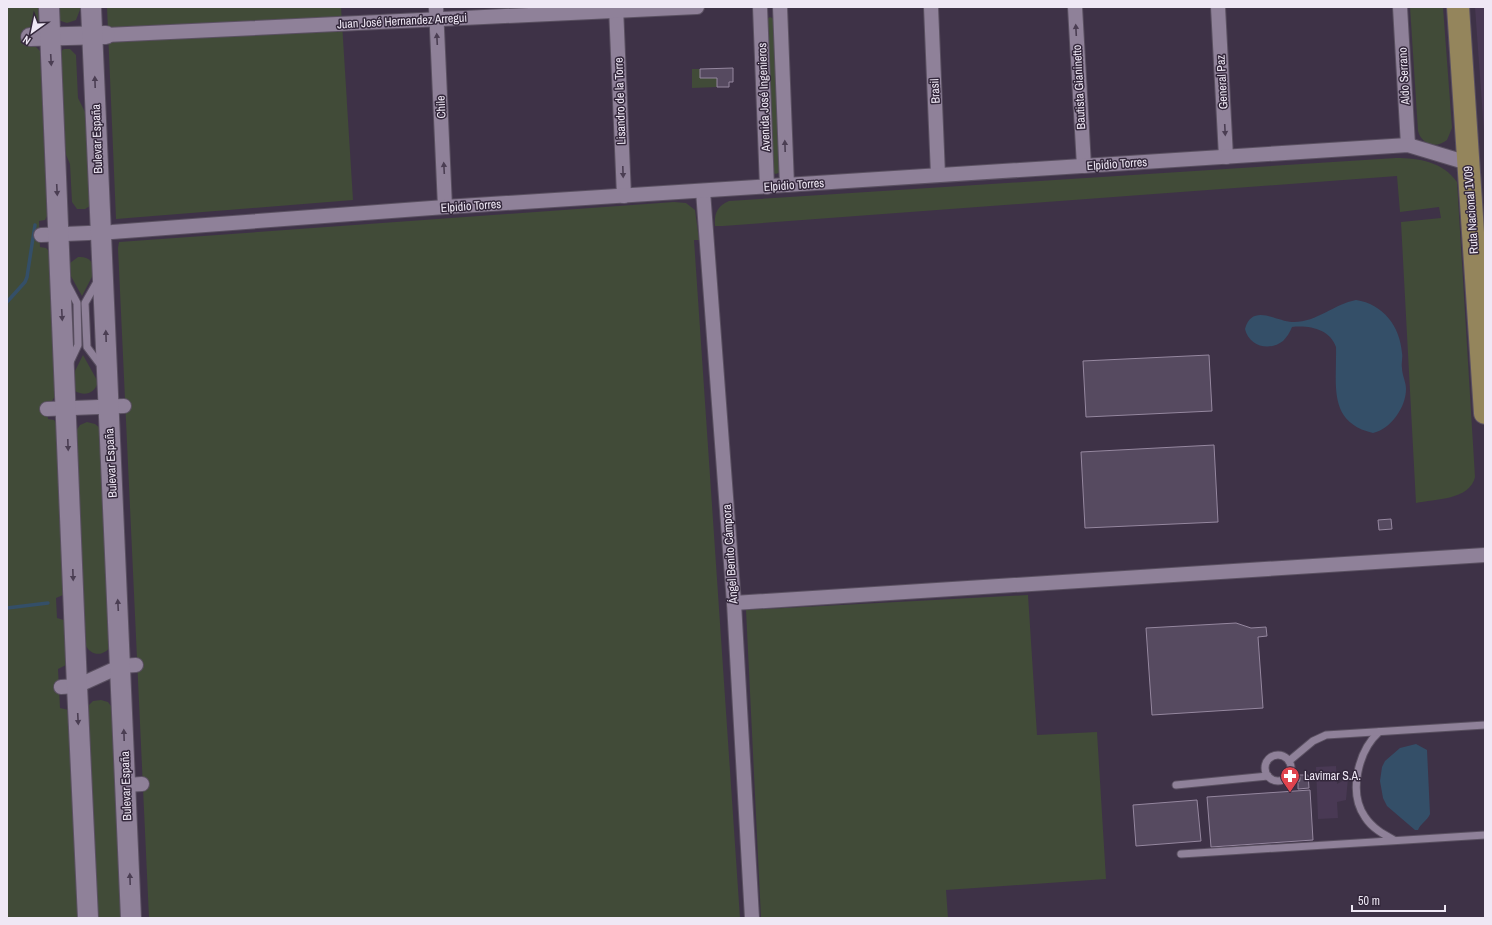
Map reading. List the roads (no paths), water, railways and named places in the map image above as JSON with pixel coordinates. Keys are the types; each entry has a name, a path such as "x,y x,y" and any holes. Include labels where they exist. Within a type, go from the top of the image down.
{"main road":[{"path":"49,7 50,235 60,272 65,372 57,409 69,686 88,918"},
{"name":"Bulevar España","path":"91,7 100,35 110,232 103,270 107,373 117,406 134,785 132,918"},
{"name":"Ruta Nacional 1V09","path":"1458,7 1485,413"}],"street":[{"name":"Juan José Hernandez Arregui","path":"100,35 436,13 697,7"},
{"name":"Avenida José Ingenieros","path":"760,7 767,187"},
{"name":"Avenida José Ingenieros","path":"780,7 787,185"},
{"name":"Brasil","path":"931,7 938,176"},
{"name":"Bautista Gianinetto","path":"1075,7 1084,166"},
{"name":"General Paz","path":"1218,7 1226,157"},
{"name":"Aldo Serrano","path":"1400,7 1408,145"},
{"name":"Lisandro de la Torre","path":"617,9 624,196"},
{"name":"Chile","path":"436,13 445,207"},
{"path":"30,37 100,35"},
{"name":"Elpidio Torres","path":"50,235 110,232 445,207 1408,145 1468,163"},
{"name":"Ángel Benito Cámpora","path":"703,191 734,603 752,918"},
{"path":"57,409 117,406"},
{"path":"734,603 1485,555"},
{"path":"69,686 128,665"}],"lane":[{"path":"1289,761 1313,742 1326,735 1485,725"},
{"path":"1379,732 1367,745 1360,759 1357,774 1358,803 1368,822 1380,832 1394,840"},
{"path":"1284,779 1290,773 1289,761 1282,756 1271,758 1267,762 1265,768 1268,776 1276,781 1284,779 1297,779"},
{"path":"1176,785 1268,776"},
{"path":"1181,854 1485,835"}],"water":[{"path":"1356,300 1366,302 1382,311 1394,325 1401,343 1402,371 1406,389 1403,403 1396,416 1386,427 1373,433 1358,428 1348,420 1341,411 1336,388 1336,347 1329,336 1324,332 1312,328 1292,327 1283,341 1266,347 1260,346 1251,340 1245,329 1248,321 1259,315 1265,315 1292,322 1301,322 1317,317 1340,305"},
{"path":"1416,744 1427,750 1430,814 1418,830 1415,830 1387,806 1383,798 1380,781 1382,767 1385,761 1400,748"}],"waterway":[{"path":"7,302 25,282 27,277 35,225"},
{"path":"7,608 48,603"}],"place":[{"name":"Lavimar S.A.","path":"1290,793"}]}
